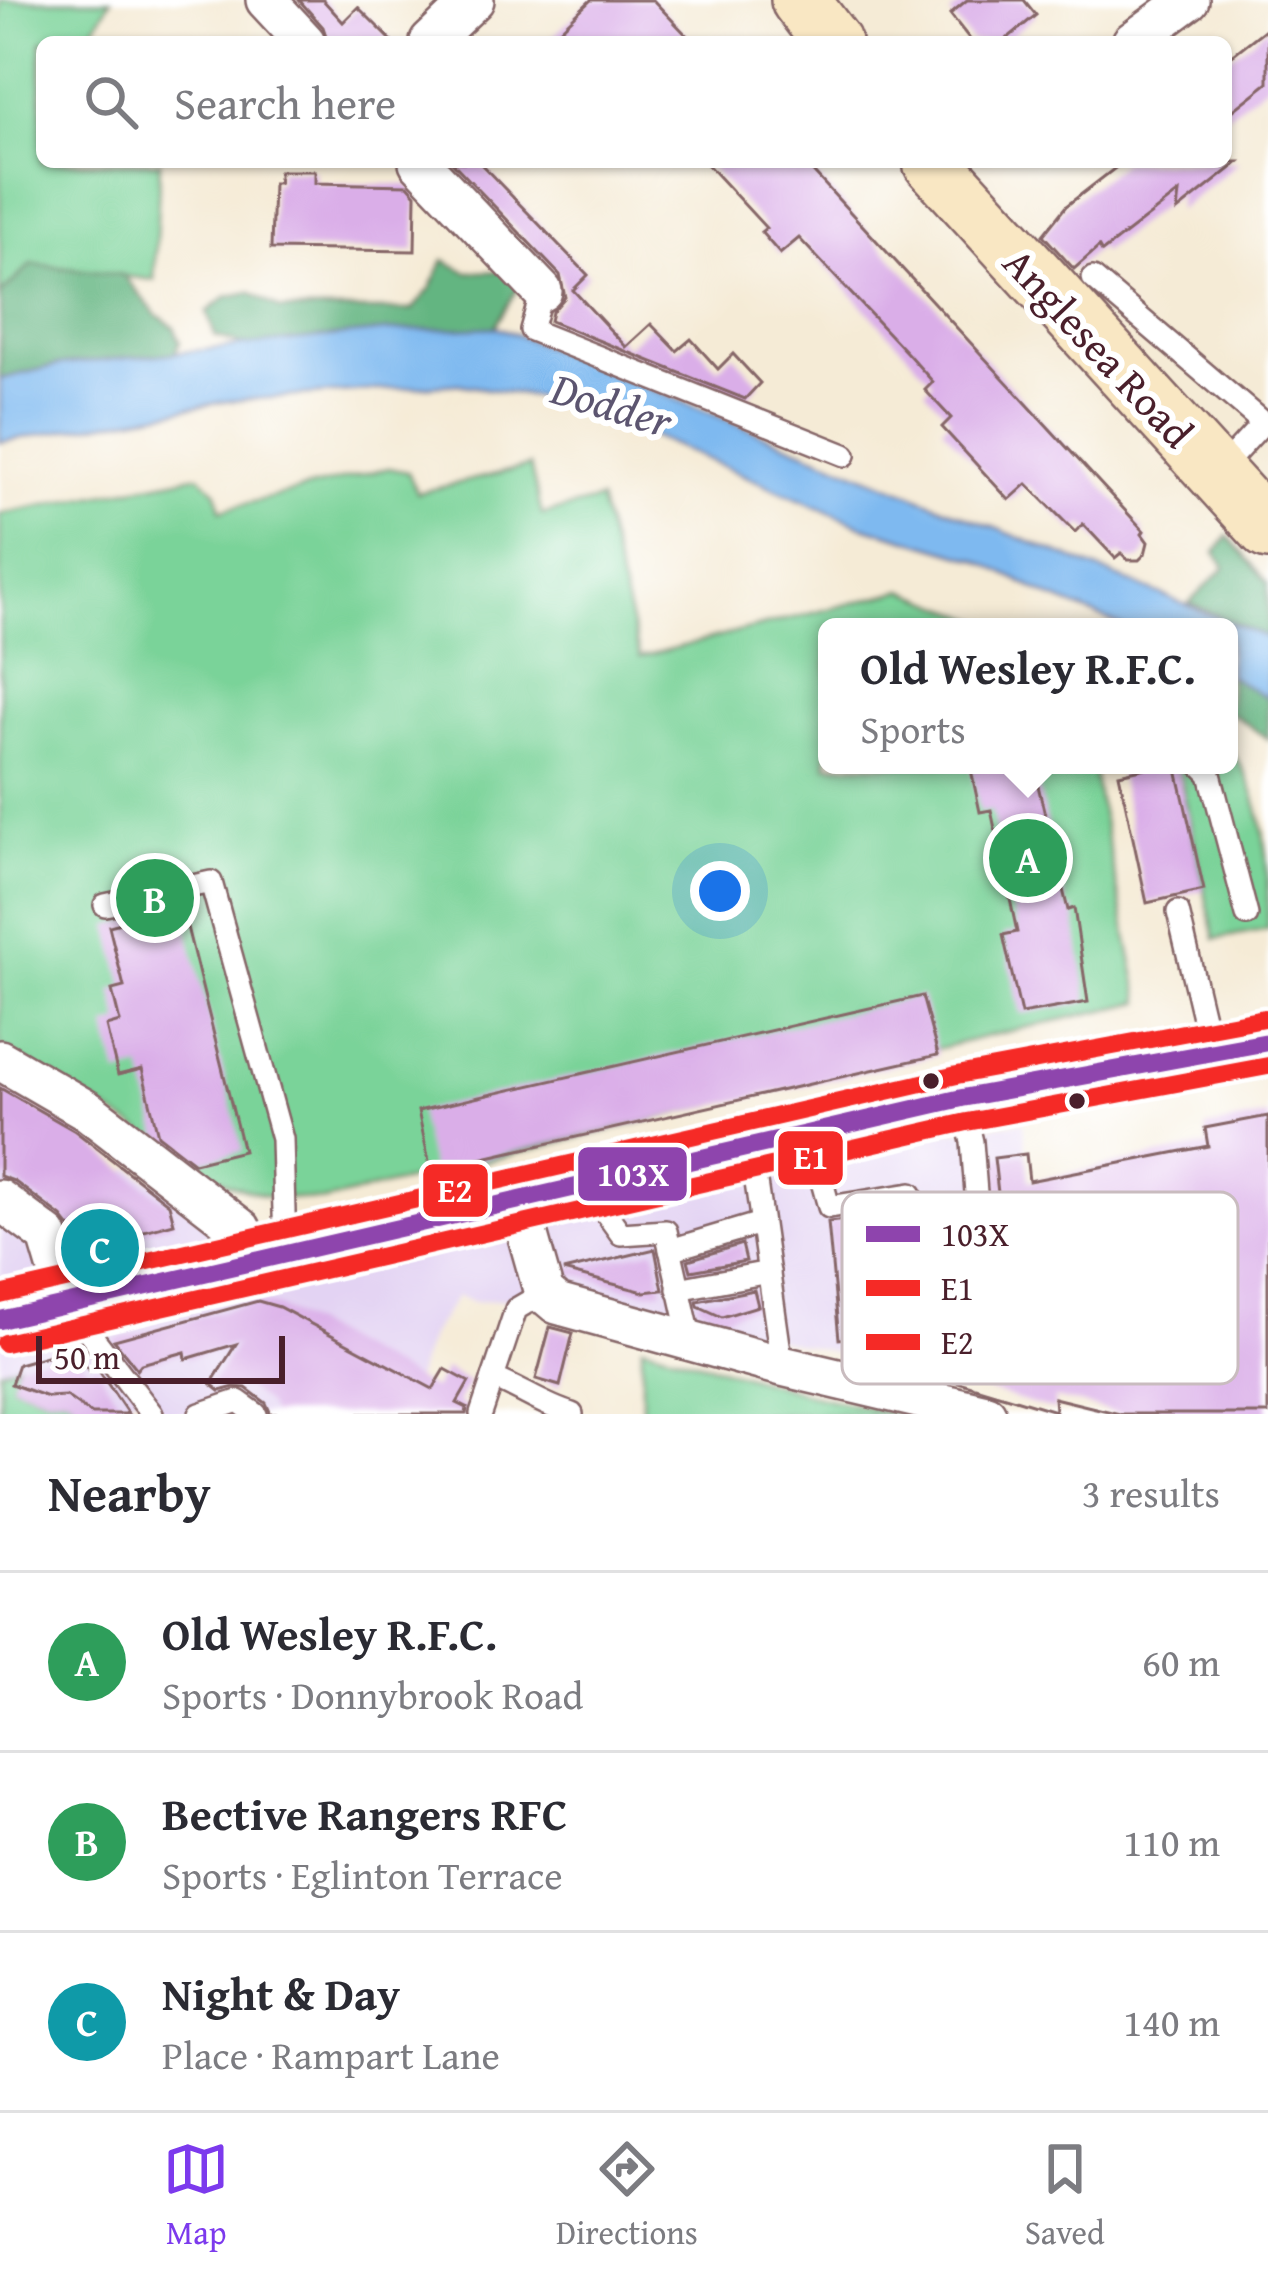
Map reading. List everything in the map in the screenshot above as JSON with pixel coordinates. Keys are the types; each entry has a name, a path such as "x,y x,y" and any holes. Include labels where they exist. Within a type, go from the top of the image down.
{"main road":[{"path":"800,0 827,36"},
{"name":"Anglesea Road","path":"953,170 1268,530"},
{"path":"0,1320 962,1098 1268,1042"}],"street":[{"path":"266,0 299,36"},
{"path":"436,36 474,0"},
{"path":"1140,36 1189,0"},
{"path":"425,168 542,291"},
{"path":"0,1060 88,1111 241,1229 269,1258"},
{"path":"0,1200 48,1236 68,1303"},
{"path":"518,1201 546,1292 691,1341 842,1380"},
{"path":"858,1384 986,1414"}],"lane":[{"path":"1093,278 1266,422 1216,474"},
{"path":"542,291 531,330 845,455"},
{"path":"1210,774 1247,916"},
{"path":"105,905 211,882 281,1139 269,1258"},
{"path":"1178,912 1211,1051"},
{"path":"962,1098 972,1142 975,1192"},
{"path":"808,1132 829,1207 842,1205"},
{"path":"750,1146 782,1366"},
{"path":"586,1185 621,1234 666,1231 691,1341"},
{"path":"670,1250 761,1223"},
{"path":"679,1289 769,1272"},
{"path":"482,1414 516,1309 546,1292"},
{"path":"68,1303 152,1414"},
{"path":"493,1378 572,1414"},
{"path":"200,1414 238,1401 256,1414"}],"shaded area":[{"path":"1023,1122 1031,1192 842,1192 842,1354 573,1293 474,1302 457,1296 431,1334 396,1414 164,1414 147,1388 121,1407 47,1397 11,1384 17,1364 0,1370 0,1181 16,1158 69,1195 53,1217 56,1220 74,1208 109,1199 130,1168 166,1191 247,1260 744,1159"},
{"path":"965,1384 1052,1384 1055,1411"}],"green space":[{"path":"0,0 111,0 93,36 36,36 36,168 160,168 154,280 32,264 0,295"},
{"path":"444,260 467,272 515,271 519,286 488,338 243,345 215,336 207,312 226,297 250,292 281,310 412,310 430,289"},
{"path":"32,264 123,275 156,314 174,327 180,342 175,353 59,365 0,379 0,295"},
{"path":"530,466 542,515 599,500 640,657 904,590 974,618 818,618 818,774 1093,774 1141,1002 325,1201 266,1196 229,1184 0,1046 0,514 199,475 217,492 221,510 389,468 408,472 417,493"},
{"path":"1228,536 1268,583 1268,638 1238,625 1238,618 1223,618 1189,603 1225,567 1216,552"},
{"path":"1238,681 1268,698 1268,739 1238,718"},
{"path":"1238,762 1252,788 1263,833 1268,929 1215,939 1180,774 1238,774"},
{"path":"642,1345 813,1395 901,1414 642,1414"},
{"path":"18,1364 12,1384 47,1397 66,1396 91,1414 0,1414 0,1370"}],"water":[{"name":"Dodder","path":"497,327 1218,618 1102,618 976,559 860,525 636,429 543,398 457,384 228,401 0,442 0,379 59,365 384,331"},
{"path":"1238,626 1268,638 1268,698 1238,681"}],"building":[{"path":"299,0 323,0 343,22 358,7 387,36 326,36"},
{"path":"591,0 653,0 687,36 553,36"},
{"path":"967,0 1024,0 1036,15 1010,36 967,36 950,14"},
{"path":"1268,27 1268,83 1232,111 1232,55"},
{"path":"458,168 485,168 588,275 573,290 626,347 651,324 677,351 691,339 718,369 733,354 760,383 745,399 550,321 565,297 560,275"},
{"path":"711,168 810,168 1144,531 1145,554 1139,560 1128,560 1121,553 1115,558 1083,524 1075,532 1027,484 1009,500 942,427 951,418 925,390 933,382 799,238 780,254 761,232 766,228"},
{"path":"1115,168 1231,168 1177,211 1179,193 1074,269 1043,235 1066,206"},
{"path":"279,171 315,171 315,183 408,185 416,194 415,251 271,249 273,183 279,183"},
{"path":"972,774 1035,774 1068,910 1074,908 1088,1002 1021,1014 1003,935 1017,932 991,810 980,812"},
{"path":"1119,774 1178,774 1204,890 1147,903"},
{"path":"182,907 243,1151 194,1163 158,1135 142,1069 118,1075 106,1026 120,1022 112,990 124,987 109,926"},
{"path":"922,996 938,1055 431,1170 418,1111"},
{"path":"0,1088 75,1131 169,1204 174,1223 85,1247 62,1217 0,1176"},
{"path":"1268,1116 1268,1414 1120,1414 1054,1398 1055,1411 965,1384 1238,1384 1238,1192 998,1192 994,1158 1026,1154 1029,1181 1208,1146 1205,1128"},
{"path":"842,1220 842,1339 839,1339 828,1222"},
{"path":"742,1244 746,1261 691,1271 688,1260"},
{"path":"655,1249 663,1290 644,1292 563,1271"},
{"path":"754,1290 758,1306 722,1317 698,1306 697,1301"},
{"path":"258,1301 279,1307 433,1389 445,1369 469,1382 457,1403 467,1408 466,1414 271,1414 266,1403 246,1388 220,1391 211,1384 236,1344 186,1359 185,1352 137,1369 114,1340"},
{"path":"550,1327 573,1333 560,1386 536,1379"},
{"path":"71,1349 90,1371 95,1365 128,1414 91,1414 66,1396 47,1397 11,1384 18,1364"}],"transit line":[{"name":"E2","path":"0,1295 957,1075 1264,1018"},
{"name":"103X","path":"0,1320 962,1098 1268,1042"},
{"name":"E1","path":"5,1343 967,1122 1268,1066"}],"place":[{"name":"Old Wesley R.F.C.","path":"1028,858"},
{"name":"Bective Rangers RFC","path":"155,898"},
{"name":"Night & Day","path":"100,1248"}]}
